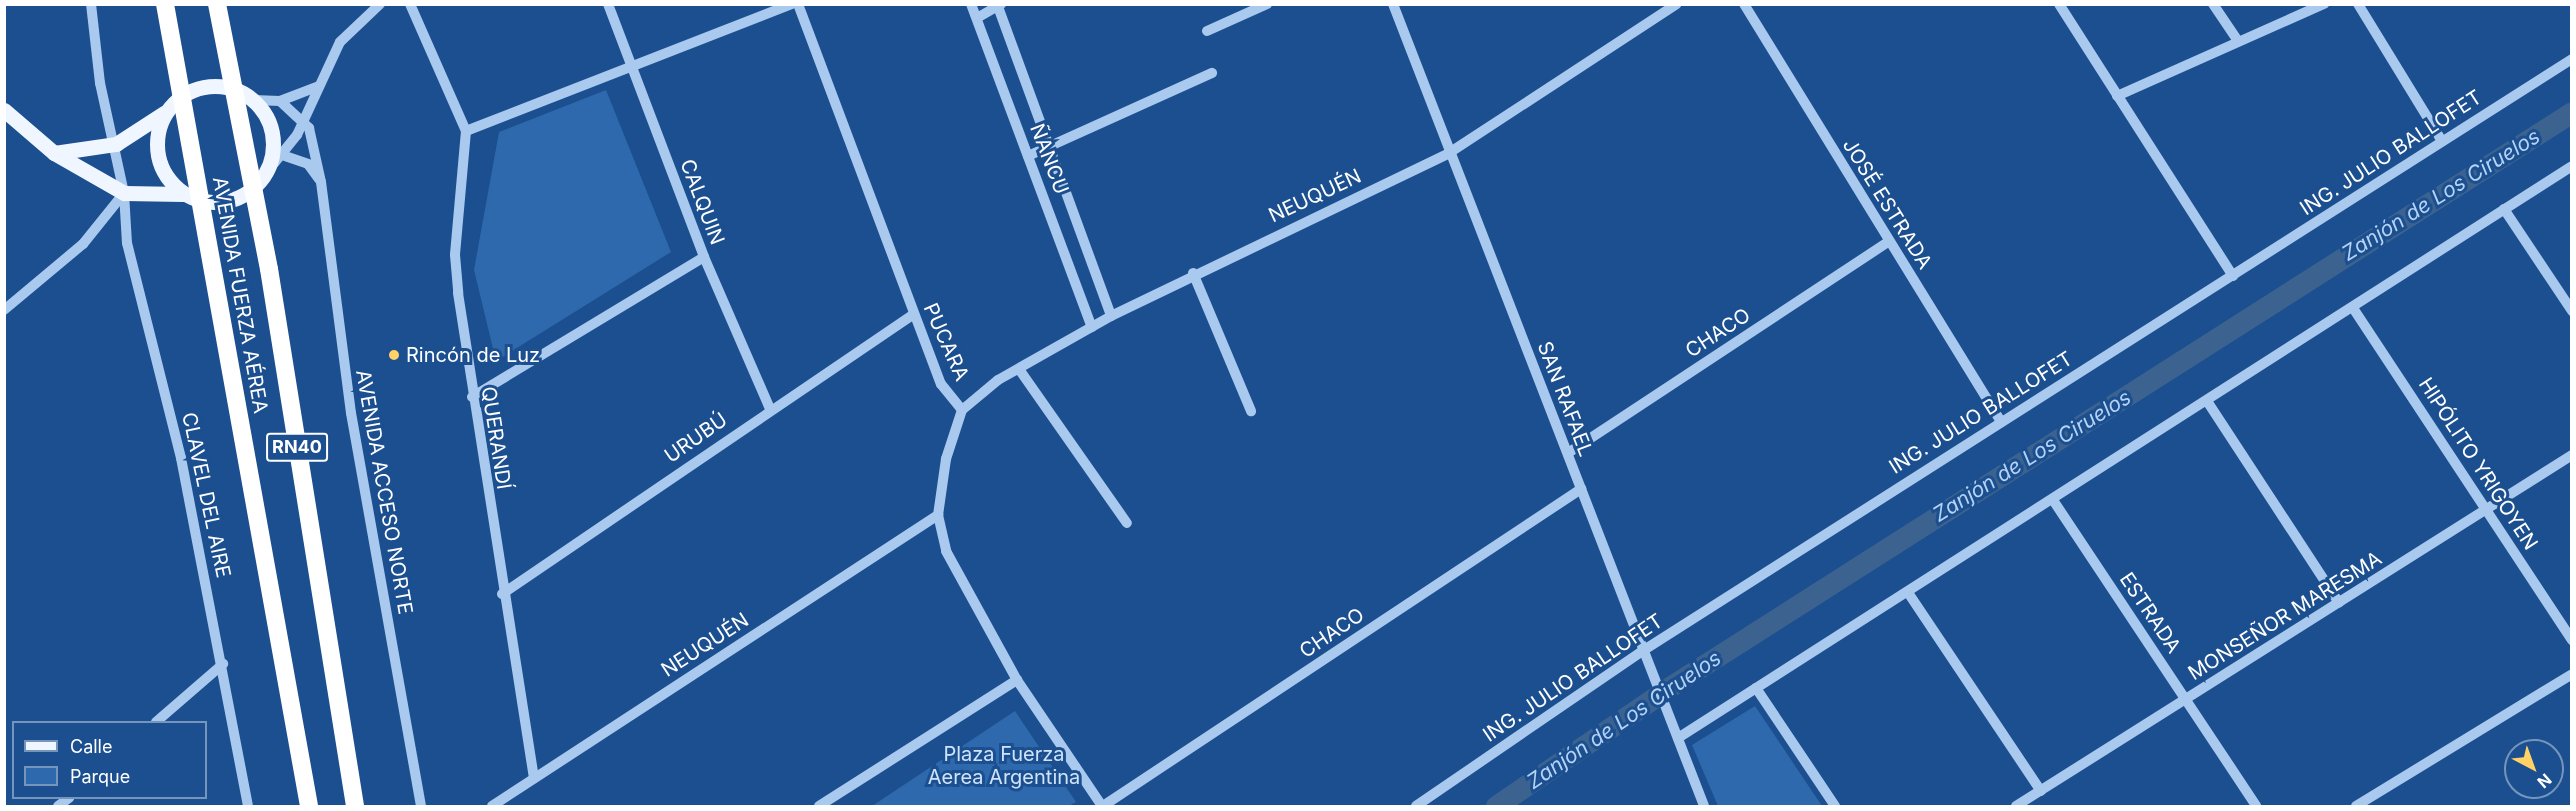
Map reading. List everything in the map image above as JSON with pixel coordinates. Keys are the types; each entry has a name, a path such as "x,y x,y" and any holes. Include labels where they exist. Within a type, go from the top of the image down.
{"highway":[{"name":"AVENIDA FUERZA AÉREA","path":"165,4 309,807"},
{"name":"AVENIDA FUERZA AÉREA","path":"217,4 254,188 355,807"}],"main road":[{"path":"54,153 116,144 168,109 182,96 216,86 234,89 254,100 273,134 267,172 254,188 219,203 201,202 183,194 168,181 156,145 168,109"},
{"path":"4,110 54,153 124,193 183,194"}],"street":[{"name":"CLAVEL DEL AIRE","path":"91,4 99,83 116,144 124,193 127,243 181,458 223,664 248,807"},
{"path":"267,172 285,156 340,42 380,4"},
{"name":"QUERANDÍ","path":"410,4 465,131 455,255 472,397 502,594 534,778"},
{"name":"CALQUIN","path":"608,4 704,257 770,410"},
{"path":"465,131 792,4"},
{"name":"PUCARA","path":"798,4 913,315 941,384 962,410 946,459 938,515 960,581 1017,680 1102,807"},
{"name":"ÑANCU","path":"971,4 1092,327"},
{"path":"1207,31 1267,4"},
{"name":"SAN RAFAEL","path":"1393,4 1704,807"},
{"name":"NEUQUÉN","path":"962,410 1019,369 1111,316 1193,273 1449,153 1677,4"},
{"name":"JOSÉ ESTRADA","path":"1744,4 1888,242 2001,422"},
{"path":"2059,4 2233,276"},
{"path":"2213,4 2238,41"},
{"path":"2117,96 2324,4"},
{"path":"2358,4 2442,141"},
{"path":"976,18 999,5"},
{"name":"ÑANCU","path":"999,5 1111,316"},
{"name":"ING. JULIO BALLOFET","path":"1416,807 1644,650 2571,59"},
{"path":"1028,156 1212,73"},
{"path":"254,100 280,100 317,87"},
{"path":"280,100 304,119"},
{"name":"AVENIDA ACCESO NORTE","path":"304,119 321,182 351,413 421,807"},
{"path":"285,156 308,164 321,182"},
{"path":"1678,738 1909,594 2571,166"},
{"path":"4,310 83,244 124,193"},
{"path":"2504,209 2571,311"},
{"name":"CHACO","path":"1568,453 1888,242"},
{"path":"472,397 704,257"},
{"path":"1193,273 1251,411"},
{"name":"HIPÓLITO YRIGOYEN","path":"2353,308 2571,640"},
{"name":"URUBÚ","path":"502,594 913,315"},
{"path":"1019,369 1127,523"},
{"path":"2207,401 2339,603"},
{"name":"MONSEÑOR MARESMA","path":"2016,807 2571,455"},
{"name":"CHACO","path":"1102,807 1581,489"},
{"name":"ESTRADA","path":"2053,500 2256,807"},
{"name":"NEUQUÉN","path":"492,807 938,515"},
{"path":"1909,594 2041,791"},
{"path":"158,721 223,664"},
{"path":"2356,807 2571,674"},
{"path":"819,807 1017,680"},
{"path":"1756,688 1835,807"}],"green space":[{"path":"606,90 671,252 496,361 474,270 499,132"},
{"path":"1755,706 1822,806 1718,806 1692,745"},
{"name":"Plaza Fuerza Aerea Argentina","path":"1015,711 1076,802 1069,806 872,806"}],"waterway":[{"name":"Zanjón de Los Ciruelos","path":"1496,806 1671,686 2572,112"}],"place":[{"name":"Rincón de Luz","path":"394,355"}]}
